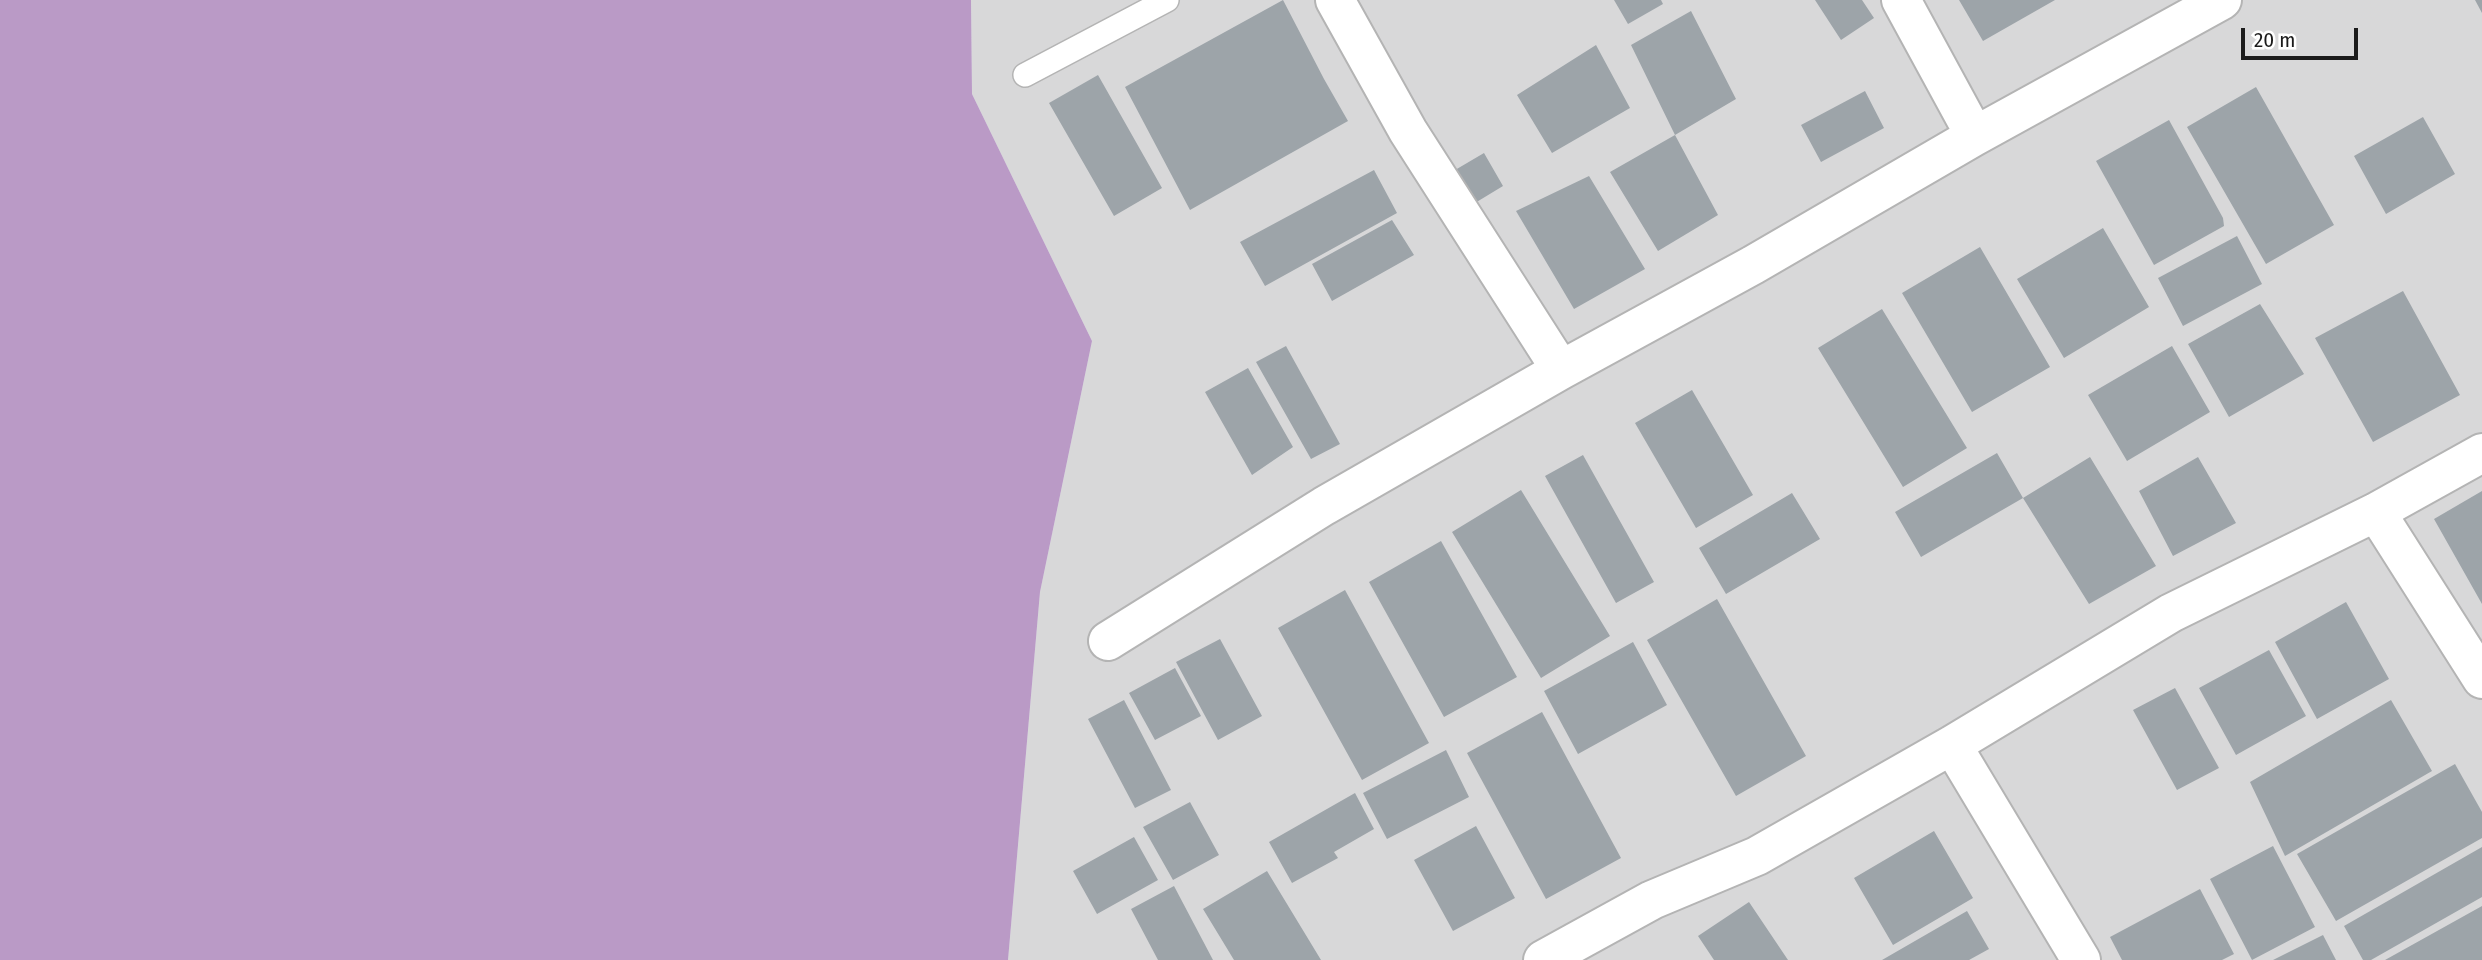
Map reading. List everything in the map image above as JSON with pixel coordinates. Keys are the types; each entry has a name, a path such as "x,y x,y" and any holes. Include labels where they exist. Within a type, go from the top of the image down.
{"street":[{"path":"1335,0 1408,131 1561,370"},
{"path":"1901,0 1975,136"},
{"path":"1108,641 1324,506 1561,370 1753,265 1975,136 2222,0"},
{"path":"1543,960 1652,900 1757,856 1952,745 2171,613 2376,512 2482,453"},
{"path":"2376,512 2482,679"},
{"path":"1952,745 2081,960"}],"lane":[{"path":"1025,75 1167,0"}],"shaded area":[{"path":"0,0 971,0 972,94 1092,341 1040,592 1008,960 0,960"},
{"path":"971,0 2482,0 2482,960 1008,960 1040,592 1092,341 972,94"}],"building":[{"path":"1283,0 1348,121 1190,210 1125,87"},
{"path":"1614,0 1661,0 1663,4 1628,24"},
{"path":"1815,0 1862,0 1874,18 1841,40"},
{"path":"1959,0 2055,0 1983,41"},
{"path":"2475,0 2482,0 2482,13"},
{"path":"1691,11 1736,99 1675,135 1631,45"},
{"path":"1596,45 1630,108 1552,153 1517,95"},
{"path":"1098,75 1162,188 1114,216 1049,103"},
{"path":"2256,87 2334,225 2266,264 2187,127"},
{"path":"1865,91 1884,128 1821,162 1801,125"},
{"path":"2423,117 2455,174 2386,214 2354,156"},
{"path":"2169,120 2223,218 2224,226 2154,265 2096,161"},
{"path":"1675,135 1718,215 1658,251 1610,172"},
{"path":"1484,153 1503,186 1470,206 1450,173"},
{"path":"1374,170 1397,213 1265,286 1240,242"},
{"path":"1589,176 1645,269 1574,309 1516,211"},
{"path":"1392,220 1414,255 1332,301 1312,264"},
{"path":"2103,228 2149,307 2064,358 2017,279"},
{"path":"2237,236 2262,284 2183,326 2158,278"},
{"path":"1980,247 2050,367 1972,412 1902,293"},
{"path":"2403,291 2460,395 2373,442 2315,338"},
{"path":"2260,304 2304,374 2229,417 2188,344"},
{"path":"1882,309 1967,448 1903,487 1818,348"},
{"path":"1286,346 1340,444 1311,459 1256,362"},
{"path":"2172,346 2210,412 2127,461 2088,395"},
{"path":"1248,368 1293,447 1252,475 1205,392"},
{"path":"1692,390 1753,495 1696,528 1635,423"},
{"path":"1997,453 2023,498 1921,557 1895,512"},
{"path":"1583,455 1654,582 1616,603 1545,476"},
{"path":"2090,457 2156,566 2089,604 2023,498"},
{"path":"2198,457 2236,523 2173,556 2139,491"},
{"path":"1521,490 1610,636 1541,678 1452,532"},
{"path":"2482,491 2482,604 2434,519"},
{"path":"1792,493 1820,539 1726,594 1699,548"},
{"path":"1441,541 1517,677 1444,717 1369,582"},
{"path":"1345,590 1429,743 1362,780 1278,628"},
{"path":"1717,599 1806,756 1736,796 1647,640"},
{"path":"2346,602 2389,679 2317,719 2275,642"},
{"path":"1220,639 1262,716 1218,740 1176,662"},
{"path":"1633,642 1667,705 1578,754 1544,691"},
{"path":"2269,650 2306,716 2236,755 2199,688"},
{"path":"1175,668 1201,716 1155,740 1129,693"},
{"path":"2175,688 2219,768 2177,790 2133,710"},
{"path":"1124,700 1171,790 1135,808 1088,719"},
{"path":"2391,700 2432,771 2285,856 2250,782"},
{"path":"1542,712 1621,858 1546,899 1467,753"},
{"path":"1446,750 1469,797 1387,839 1363,793"},
{"path":"2455,764 2482,812 2482,838 2336,921 2297,854"},
{"path":"1355,793 1374,829 1334,852 1338,858 1292,883 1269,842"},
{"path":"1190,802 1219,855 1173,880 1143,827"},
{"path":"1476,826 1515,898 1453,931 1414,860"},
{"path":"1934,831 1973,898 1893,945 1854,878"},
{"path":"1134,837 1158,880 1097,914 1073,871"},
{"path":"2273,846 2315,927 2252,960 2210,879"},
{"path":"2482,847 2482,897 2371,960 2363,960 2344,926"},
{"path":"1267,871 1321,960 1234,960 1203,909"},
{"path":"1174,886 1213,960 1158,960 1131,909"},
{"path":"2200,889 2234,954 2222,960 2122,960 2110,937"},
{"path":"1749,902 1788,960 1714,960 1698,936"},
{"path":"2482,906 2482,960 2385,960"},
{"path":"1967,911 1989,949 1969,960 1882,960"},
{"path":"2323,935 2336,960 2273,960"}]}
